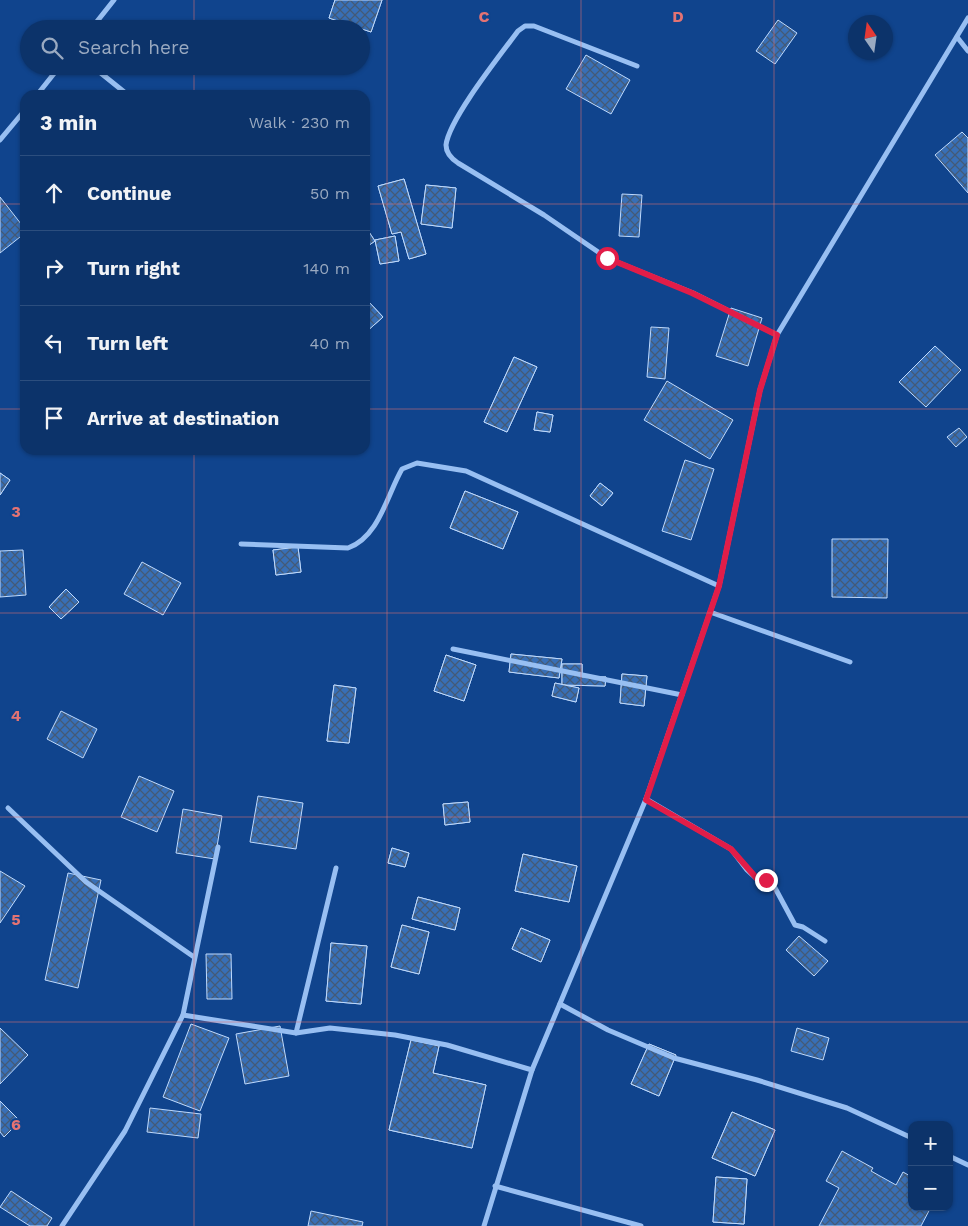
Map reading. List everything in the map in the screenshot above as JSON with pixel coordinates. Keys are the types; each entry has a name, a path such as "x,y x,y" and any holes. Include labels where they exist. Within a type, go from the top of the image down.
{"street":[{"path":"98,20 114,0"},
{"path":"484,1226 532,1070 646,800 719,586 760,390 777,335 968,18"},
{"path":"637,66 534,26 525,26 518,31 476,89 449,134 446,146 451,159 544,215 607,258 692,293 777,335"},
{"path":"957,37 968,51"},
{"path":"41,90 53,75"},
{"path":"103,75 122,90"},
{"path":"0,140 20,116"},
{"path":"241,544 348,548 359,544 367,536 388,501 402,469 417,463 466,471 719,586"},
{"path":"710,612 850,662"},
{"path":"453,649 682,695"},
{"path":"646,800 731,849 759,881 770,881 795,925 802,927 825,941"},
{"path":"8,808 86,882 194,957"},
{"path":"62,1226 125,1131 183,1015 218,847"},
{"path":"296,1033 336,868"},
{"path":"560,1004 608,1030 674,1058 757,1080 848,1108 908,1136"},
{"path":"183,1015 296,1033 330,1028 395,1035 446,1045 532,1070"},
{"path":"953,1158 968,1165"},
{"path":"495,1186 641,1226"}],"building":[{"path":"335,0 382,0 371,32 370,20 335,20 329,18"},
{"path":"335,0 382,0 371,32 370,20 335,20 329,18"},
{"path":"778,20 797,33 775,64 756,51"},
{"path":"586,55 630,80 611,114 566,89"},
{"path":"962,132 968,138 968,193 935,155"},
{"path":"404,179 426,254 409,259 401,232 392,234 378,186"},
{"path":"404,179 426,254 409,259 401,232 392,234 378,186"},
{"path":"426,185 456,188 452,228 421,224"},
{"path":"426,185 456,188 452,228 421,224"},
{"path":"622,194 642,195 639,237 619,236"},
{"path":"0,197 20,223 20,237 0,253"},
{"path":"370,234 375,241 370,244"},
{"path":"370,234 375,241 370,244"},
{"path":"395,236 399,261 380,264 375,240"},
{"path":"395,236 399,261 380,264 375,240"},
{"path":"370,303 383,317 370,329"},
{"path":"370,303 383,317 370,329"},
{"path":"731,308 762,318 748,366 716,356"},
{"path":"651,327 669,328 665,379 647,377"},
{"path":"935,346 961,370 926,407 899,382"},
{"path":"514,357 537,367 507,432 484,422"},
{"path":"514,357 537,367 507,432 484,422"},
{"path":"667,381 733,420 710,459 644,420"},
{"path":"537,412 553,415 550,432 534,430"},
{"path":"537,412 553,415 550,432 534,430"},
{"path":"959,428 967,437 956,447 947,437"},
{"path":"685,460 714,469 691,540 662,531"},
{"path":"0,473 10,480 0,495"},
{"path":"0,473 10,480 0,495"},
{"path":"600,483 613,493 602,506 590,496"},
{"path":"600,483 613,493 602,506 590,496"},
{"path":"465,491 518,512 503,549 450,528"},
{"path":"465,491 518,512 503,549 450,528"},
{"path":"832,539 888,539 887,598 832,597"},
{"path":"298,547 301,572 276,575 273,550"},
{"path":"298,547 301,572 276,575 273,550"},
{"path":"23,550 26,595 0,597 0,551"},
{"path":"142,562 181,583 163,615 124,594"},
{"path":"66,589 79,602 61,619 49,607"},
{"path":"66,589 79,602 61,619 49,607"},
{"path":"511,654 562,659 559,678 509,672"},
{"path":"511,654 562,659 559,678 509,672"},
{"path":"446,655 476,665 464,701 434,691"},
{"path":"446,655 476,665 464,701 434,691"},
{"path":"562,664 582,664 582,677 606,677 605,686 562,685"},
{"path":"562,664 582,664 582,677 606,677 605,686 562,685"},
{"path":"622,674 647,676 644,706 620,703"},
{"path":"622,674 647,676 644,706 620,703"},
{"path":"555,683 579,688 576,702 552,696"},
{"path":"555,683 579,688 576,702 552,696"},
{"path":"334,685 356,688 349,743 327,741"},
{"path":"334,685 356,688 349,743 327,741"},
{"path":"61,711 97,729 83,758 47,739"},
{"path":"139,776 174,791 157,832 121,817"},
{"path":"258,796 303,803 296,849 250,842"},
{"path":"468,802 470,822 445,825 443,804"},
{"path":"468,802 470,822 445,825 443,804"},
{"path":"183,809 222,816 215,859 176,853"},
{"path":"392,848 409,853 405,867 388,863"},
{"path":"392,848 409,853 405,867 388,863"},
{"path":"523,854 577,866 569,902 515,891"},
{"path":"523,854 577,866 569,902 515,891"},
{"path":"0,871 25,886 0,923"},
{"path":"68,873 101,880 78,988 45,980"},
{"path":"418,897 460,908 455,930 412,919"},
{"path":"418,897 460,908 455,930 412,919"},
{"path":"402,925 429,932 419,974 391,967"},
{"path":"402,925 429,932 419,974 391,967"},
{"path":"521,928 550,940 541,962 512,949"},
{"path":"521,928 550,940 541,962 512,949"},
{"path":"799,936 828,961 814,976 786,950"},
{"path":"331,943 367,946 361,1004 326,1001"},
{"path":"331,943 367,946 361,1004 326,1001"},
{"path":"206,954 231,954 232,999 207,999"},
{"path":"191,1024 229,1038 200,1111 163,1097"},
{"path":"280,1026 289,1076 245,1084 236,1034"},
{"path":"0,1028 28,1055 0,1084"},
{"path":"797,1028 829,1038 823,1060 791,1051"},
{"path":"411,1040 439,1046 433,1073 486,1085 472,1148 389,1130"},
{"path":"411,1040 439,1046 433,1073 486,1085 472,1148 389,1130"},
{"path":"649,1044 676,1055 659,1096 631,1084"},
{"path":"649,1044 676,1055 659,1096 631,1084"},
{"path":"0,1101 20,1121 4,1137 0,1132"},
{"path":"150,1108 201,1114 198,1138 147,1132"},
{"path":"732,1112 775,1130 755,1176 712,1158"},
{"path":"732,1112 775,1130 755,1176 712,1158"},
{"path":"842,1151 873,1168 871,1171 896,1185 903,1172 908,1175 908,1211 929,1211 921,1226 819,1226 839,1188 826,1181"},
{"path":"716,1177 747,1179 744,1224 713,1222"},
{"path":"716,1177 747,1179 744,1224 713,1222"},
{"path":"11,1191 52,1218 47,1226 30,1226 0,1207"},
{"path":"311,1211 363,1222 362,1226 308,1226"}],"route":[{"path":"607,258 692,293 777,335 766,365 760,390 719,586 646,800 731,849 747,870 759,881 766,880"}]}
